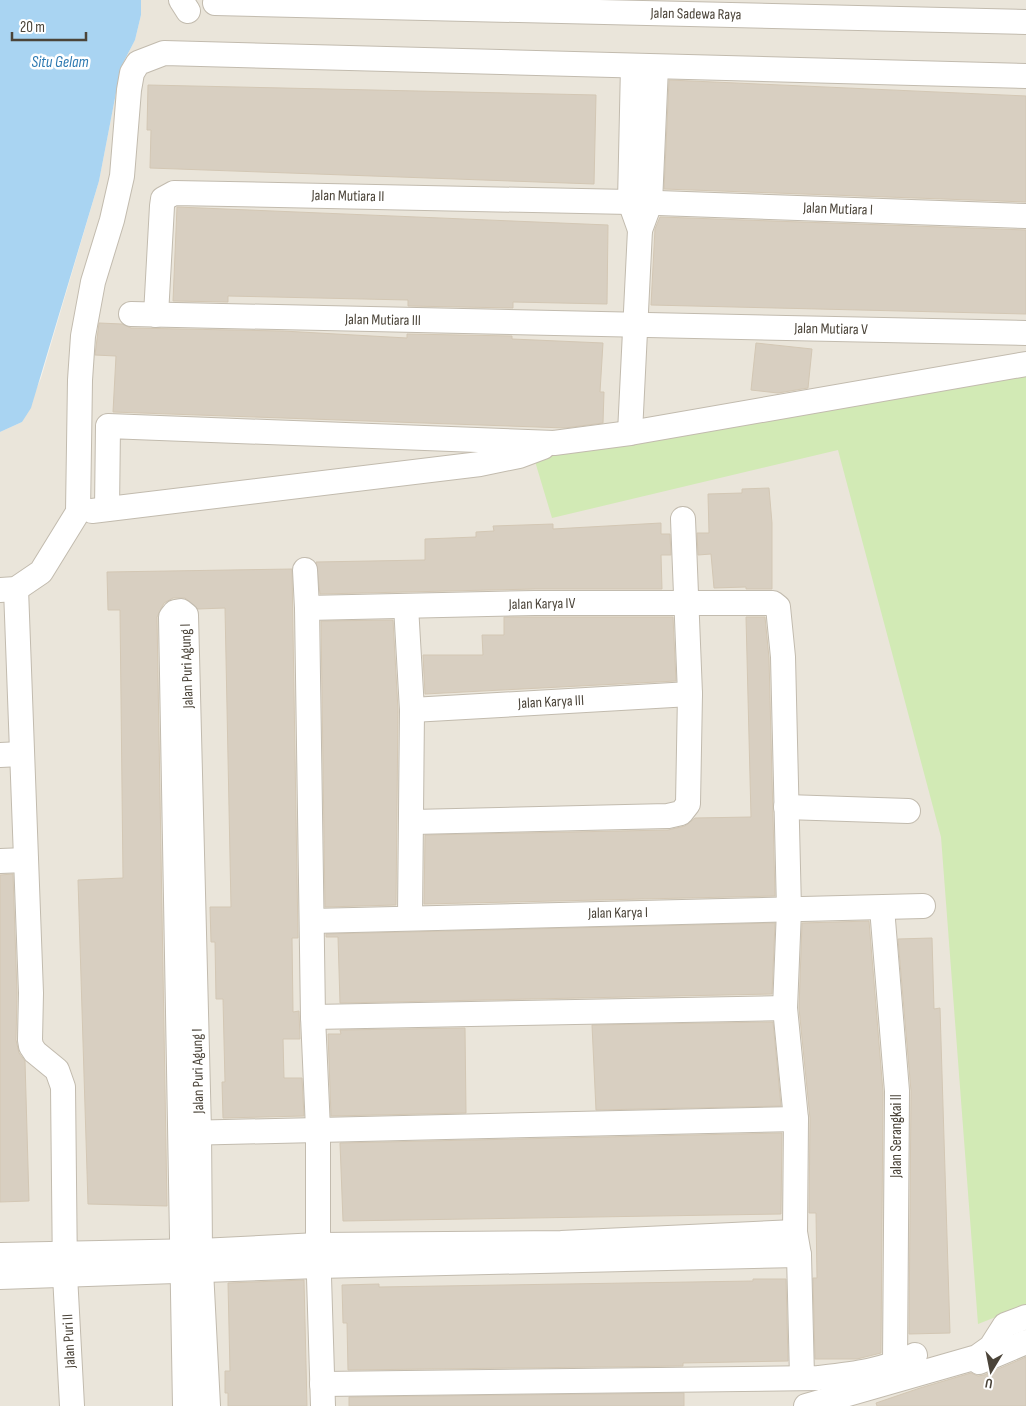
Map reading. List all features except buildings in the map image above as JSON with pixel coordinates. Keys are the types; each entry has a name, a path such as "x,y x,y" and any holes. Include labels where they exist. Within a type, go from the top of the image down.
{"street":[{"name":"Jalan Sadewa Raya","path":"215,3 632,6 1026,22"},
{"path":"8,589 42,572 78,512 80,380 84,336 93,282 112,220 122,176 129,90 132,73 138,62 164,54 1026,76"},
{"path":"630,433 640,230 645,66"},
{"name":"Jalan Mutiara II","path":"156,315 162,206 163,199 169,194 640,202"},
{"name":"Jalan Mutiara I","path":"640,202 1026,216"},
{"name":"Jalan Mutiara III","path":"131,314 636,326"},
{"name":"Jalan Mutiara V","path":"636,326 1026,332"},
{"path":"108,509 108,426 554,443 630,433 1026,364"},
{"path":"78,512 480,464 520,456 554,443"},
{"path":"412,822 668,816 681,813 688,804 690,694 683,520"},
{"path":"305,570 313,1017 318,1129 318,1256 323,1395 802,1377 797,1244 796,1119 785,1008 789,910 786,807 908,811"},
{"name":"Jalan Puri II","path":"8,589 11,754 26,860 31,993 30,1040 35,1052 57,1070 63,1087 65,1264 72,1406"},
{"name":"Jalan Karya IV","path":"307,608 687,602 773,603 777,605 779,610 783,657 786,807"},
{"path":"406,606 412,710 410,917"},
{"name":"Jalan Puri Agung I","path":"184,839 171,617 172,613 179,611 186,615 184,839 191,1261 186,1406"},
{"name":"Jalan Karya III","path":"412,710 690,694"},
{"path":"0,861 26,860"},
{"name":"Jalan Karya I","path":"312,921 410,917 923,906"},
{"name":"Jalan Serangkai II","path":"802,1377 818,1378 870,1372 905,1360 897,1091 882,908"},
{"path":"313,1017 785,1008"},
{"path":"190,1132 796,1119"},
{"path":"0,1255 65,1264 318,1256 562,1253 797,1244"},
{"name":"Jalan Puri Agung I","path":"191,1261 208,1406"},
{"path":"0,1277 65,1264"},
{"path":"806,1406 977,1357 991,1347 1005,1324 1026,1317"},
{"path":"836,1406 965,1368 1026,1342"}],"shaded area":[{"path":"141,0 1026,0 1026,1406 0,1406 0,432 22,422 41,378 99,181 121,67 135,40 141,15"}],"green space":[{"path":"1026,369 1026,1305 978,1324 941,837 838,450 552,518 531,448"}],"water":[{"name":"Situ Gelam","path":"0,0 141,0 141,15 135,40 121,67 99,181 31,408 22,422 0,432"}]}
